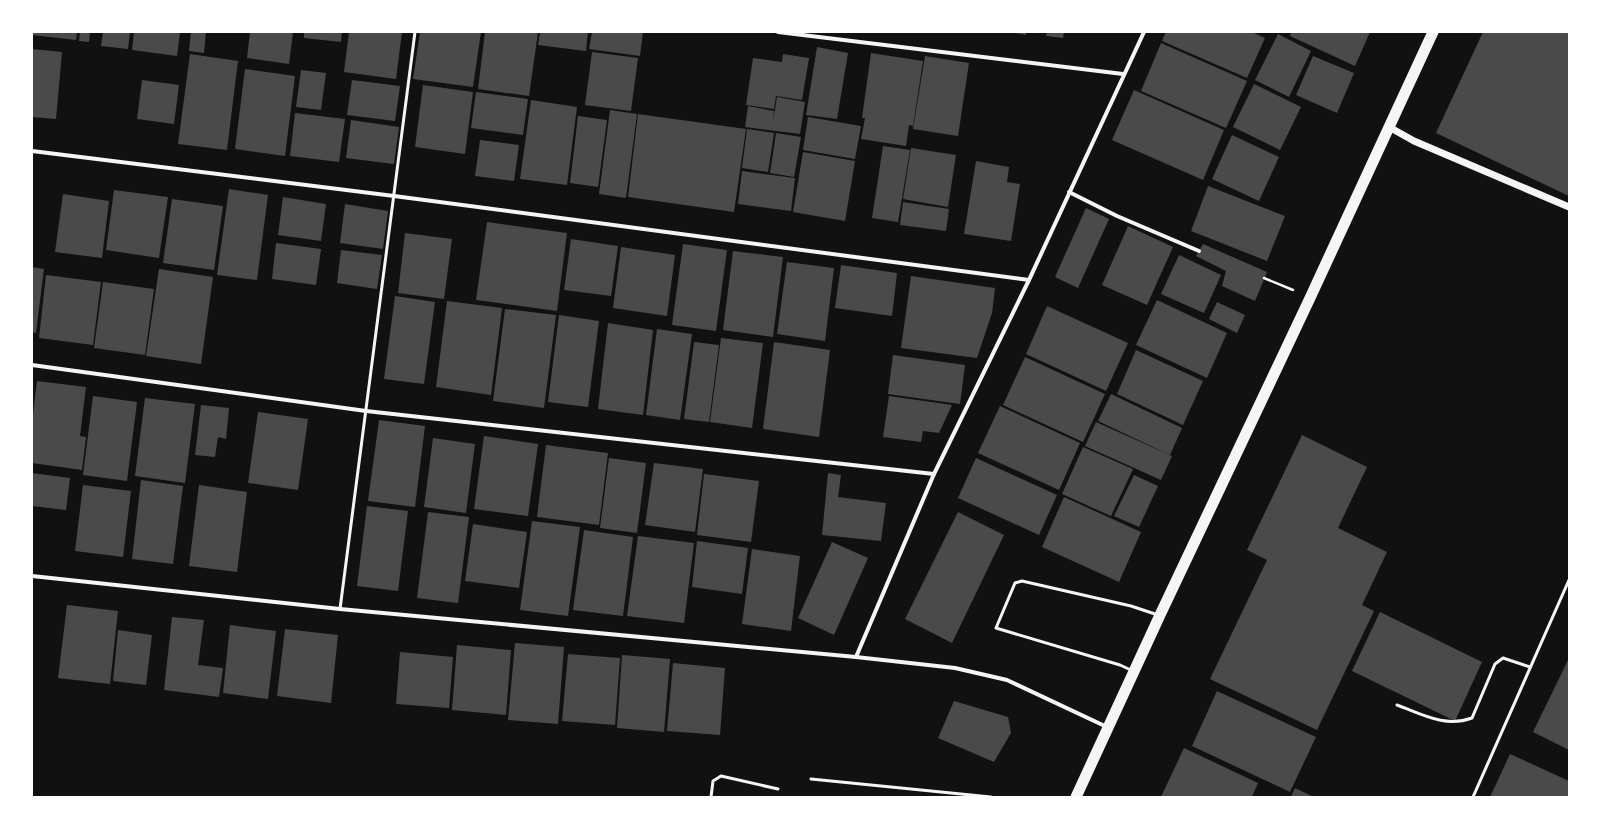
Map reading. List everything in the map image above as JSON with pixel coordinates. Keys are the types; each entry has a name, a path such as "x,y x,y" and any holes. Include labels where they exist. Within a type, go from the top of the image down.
{"highway":[{"path":"1076,797 1107,727 1310,298 1433,32"}],"street":[{"path":"778,32 1123,74"},
{"path":"856,657 934,474 1029,280 1123,74 1144,32"},
{"path":"1389,127 1414,141 1569,207"},
{"path":"32,151 394,196 1029,280"},
{"path":"1069,192 1117,216 1199,251"},
{"path":"32,365 366,411 934,474"},
{"path":"32,576 340,609 856,657 955,668 1007,680 1107,727"}],"lane":[{"path":"340,609 415,32"},
{"path":"1473,797 1569,580"},
{"path":"1134,671 1120,665 996,628 1015,583 1022,581 1131,606 1160,615"},
{"path":"1397,705 1441,722 1462,722 1472,718 1495,664 1503,658 1530,667"},
{"path":"711,797 713,781 721,776 778,789"},
{"path":"811,779 991,797"}],"path":[{"path":"1264,278 1310,298"}],"building":[{"path":"32,32 77,32 76,40 32,35"},
{"path":"80,32 90,32 89,42 79,41"},
{"path":"103,32 130,32 128,49 101,46"},
{"path":"134,32 180,32 177,56 132,50"},
{"path":"191,32 206,32 204,53 189,51"},
{"path":"250,32 293,32 289,64 247,58"},
{"path":"304,32 342,32 341,42 304,38"},
{"path":"349,32 402,32 396,79 344,72"},
{"path":"420,32 481,32 473,87 413,79"},
{"path":"485,32 538,32 529,96 478,89"},
{"path":"540,32 588,32 586,51 538,45"},
{"path":"592,32 643,32 640,56 589,49"},
{"path":"1010,32 1026,32 1026,35"},
{"path":"1047,32 1064,32 1063,38 1046,36"},
{"path":"1166,32 1252,32 1265,38 1247,78 1162,41"},
{"path":"1291,32 1370,32 1355,66 1290,36"},
{"path":"1483,32 1569,32 1569,196 1436,133"},
{"path":"1278,34 1311,51 1289,97 1255,80"},
{"path":"1161,43 1247,81 1226,128 1141,91"},
{"path":"817,47 848,53 837,119 806,115"},
{"path":"32,49 62,52 56,119 32,117"},
{"path":"592,52 638,58 631,111 585,105"},
{"path":"871,53 923,61 913,126 909,125 906,146 861,139 865,118 862,118"},
{"path":"190,54 238,61 227,150 178,144"},
{"path":"783,54 809,58 802,100 776,96 774,109 746,105 753,58 782,62"},
{"path":"925,56 969,63 958,136 913,129"},
{"path":"1313,56 1354,73 1337,113 1296,95"},
{"path":"245,69 295,76 285,156 235,149"},
{"path":"301,70 326,73 321,110 296,107"},
{"path":"142,80 179,85 174,124 137,119"},
{"path":"352,80 400,86 395,121 347,115"},
{"path":"1254,84 1301,107 1280,150 1233,127"},
{"path":"423,85 473,92 465,154 415,147"},
{"path":"1134,90 1224,130 1203,180 1112,140"},
{"path":"476,92 528,99 523,135 471,128"},
{"path":"777,97 805,102 800,134 745,127 748,106 774,111 773,121"},
{"path":"531,100 577,107 567,185 520,179"},
{"path":"610,110 637,114 626,198 599,194"},
{"path":"295,113 345,119 339,162 290,156"},
{"path":"638,114 746,129 734,212 628,197"},
{"path":"578,116 607,120 598,187 570,183"},
{"path":"808,117 861,126 855,159 803,150"},
{"path":"351,120 399,127 394,164 346,158"},
{"path":"747,129 774,133 768,172 742,168"},
{"path":"776,133 801,137 794,177 770,173"},
{"path":"1232,135 1279,157 1259,201 1212,179"},
{"path":"480,140 519,145 514,181 475,176"},
{"path":"883,146 910,150 898,222 872,218"},
{"path":"911,148 956,155 948,207 903,199"},
{"path":"803,152 855,161 845,221 793,212"},
{"path":"976,161 1009,167 1007,182 1020,184 1011,241 964,234"},
{"path":"742,171 795,178 791,211 738,204"},
{"path":"1208,186 1285,216 1267,261 1191,231"},
{"path":"229,189 268,195 257,280 217,275"},
{"path":"114,190 168,197 159,258 106,250"},
{"path":"63,194 109,201 102,258 55,252"},
{"path":"283,197 326,204 321,241 278,235"},
{"path":"172,199 223,206 214,270 163,263"},
{"path":"903,202 949,209 946,231 900,225"},
{"path":"345,204 388,211 383,249 340,243"},
{"path":"1086,208 1109,219 1078,288 1055,277"},
{"path":"487,222 567,233 557,311 476,300"},
{"path":"1128,226 1173,247 1147,305 1102,285"},
{"path":"405,233 452,239 444,299 398,293"},
{"path":"571,239 618,246 611,296 564,290"},
{"path":"276,243 321,249 316,285 272,279"},
{"path":"683,244 727,250 716,331 672,325"},
{"path":"1203,244 1267,272 1255,301 1222,286 1226,271 1196,256"},
{"path":"621,247 675,255 667,316 613,308"},
{"path":"341,250 382,255 377,289 337,283"},
{"path":"733,251 783,257 773,337 723,330"},
{"path":"1179,255 1221,275 1204,313 1161,294"},
{"path":"787,262 834,268 825,341 777,334"},
{"path":"841,265 897,273 892,316 835,308"},
{"path":"32,267 44,269 36,333 32,332"},
{"path":"159,269 213,277 201,364 146,356"},
{"path":"46,275 101,282 93,345 39,338"},
{"path":"911,276 995,288 992,313 977,358 901,348"},
{"path":"103,282 154,289 145,355 94,348"},
{"path":"395,296 435,302 424,384 384,379"},
{"path":"1157,300 1227,333 1207,378 1136,345"},
{"path":"447,301 502,308 491,395 436,387"},
{"path":"1217,302 1245,315 1237,333 1209,319"},
{"path":"1047,306 1128,343 1106,391 1026,354"},
{"path":"505,309 556,315 544,408 493,401"},
{"path":"559,315 599,321 588,407 548,402"},
{"path":"608,323 653,330 643,415 598,409"},
{"path":"657,329 692,334 680,420 646,415"},
{"path":"721,338 763,343 752,428 710,422"},
{"path":"694,342 719,345 709,422 684,419"},
{"path":"774,342 830,350 819,437 763,429"},
{"path":"1136,350 1203,381 1183,425 1117,394"},
{"path":"893,355 965,365 960,404 888,394"},
{"path":"1025,357 1105,394 1083,442 1003,405"},
{"path":"37,381 86,387 80,436 86,437 82,470 32,463 32,422"},
{"path":"1111,394 1182,428 1170,455 1098,421"},
{"path":"93,396 137,402 127,481 83,475"},
{"path":"889,396 952,405 939,433 923,431 921,442 883,437"},
{"path":"145,398 195,404 185,483 135,476"},
{"path":"201,405 229,408 226,439 218,437 215,457 195,455"},
{"path":"1000,406 1080,443 1059,490 978,453"},
{"path":"258,412 308,419 298,490 248,483"},
{"path":"379,420 425,426 415,507 368,501"},
{"path":"1096,422 1172,456 1161,480 1085,446"},
{"path":"1302,435 1367,467 1338,528 1387,552 1362,605 1374,611 1317,730 1210,679 1267,560 1247,550"},
{"path":"484,436 538,444 528,516 474,509"},
{"path":"433,438 475,444 466,513 424,507"},
{"path":"546,445 608,453 599,525 537,517"},
{"path":"1083,447 1133,469 1111,516 1062,494"},
{"path":"609,458 646,463 637,533 600,528"},
{"path":"976,458 1057,495 1039,535 958,498"},
{"path":"654,463 703,469 695,532 645,525"},
{"path":"32,473 70,478 66,510 32,506"},
{"path":"828,473 841,475 838,497 886,503 881,541 822,535"},
{"path":"704,474 759,481 751,542 697,535"},
{"path":"1134,475 1158,486 1139,527 1114,516"},
{"path":"141,480 183,486 173,564 132,559"},
{"path":"83,485 131,491 123,557 75,551"},
{"path":"199,485 247,492 237,572 189,566"},
{"path":"1064,497 1141,532 1119,582 1042,547"},
{"path":"367,506 408,511 398,591 357,586"},
{"path":"428,512 469,517 458,603 417,598"},
{"path":"958,512 1004,535 952,643 905,619"},
{"path":"532,521 580,527 568,616 520,610"},
{"path":"473,524 527,532 519,588 465,581"},
{"path":"584,530 633,537 623,616 573,610"},
{"path":"638,536 694,543 684,623 627,616"},
{"path":"697,541 748,548 742,594 692,587"},
{"path":"832,542 868,558 834,635 798,618"},
{"path":"752,549 800,556 791,631 742,624"},
{"path":"67,605 118,611 110,684 58,678"},
{"path":"1380,612 1482,662 1455,721 1352,671"},
{"path":"172,617 204,620 198,665 223,668 219,697 164,690"},
{"path":"230,625 276,631 268,699 223,693"},
{"path":"285,629 338,635 331,703 277,696"},
{"path":"118,630 152,635 146,685 113,681"},
{"path":"515,643 564,647 558,724 508,720"},
{"path":"457,645 511,650 506,715 452,710"},
{"path":"400,652 453,657 449,708 396,704"},
{"path":"568,654 620,658 615,725 562,721"},
{"path":"622,655 670,659 664,732 617,728"},
{"path":"1569,658 1569,750 1533,732"},
{"path":"673,663 725,668 720,735 667,731"},
{"path":"1217,691 1316,737 1290,792 1192,746"},
{"path":"954,701 1008,717 1011,733 994,762 938,738"},
{"path":"1184,748 1258,783 1252,797 1161,797"},
{"path":"1510,754 1569,781 1569,797 1490,797"},
{"path":"1295,788 1314,797 1291,797"}]}
